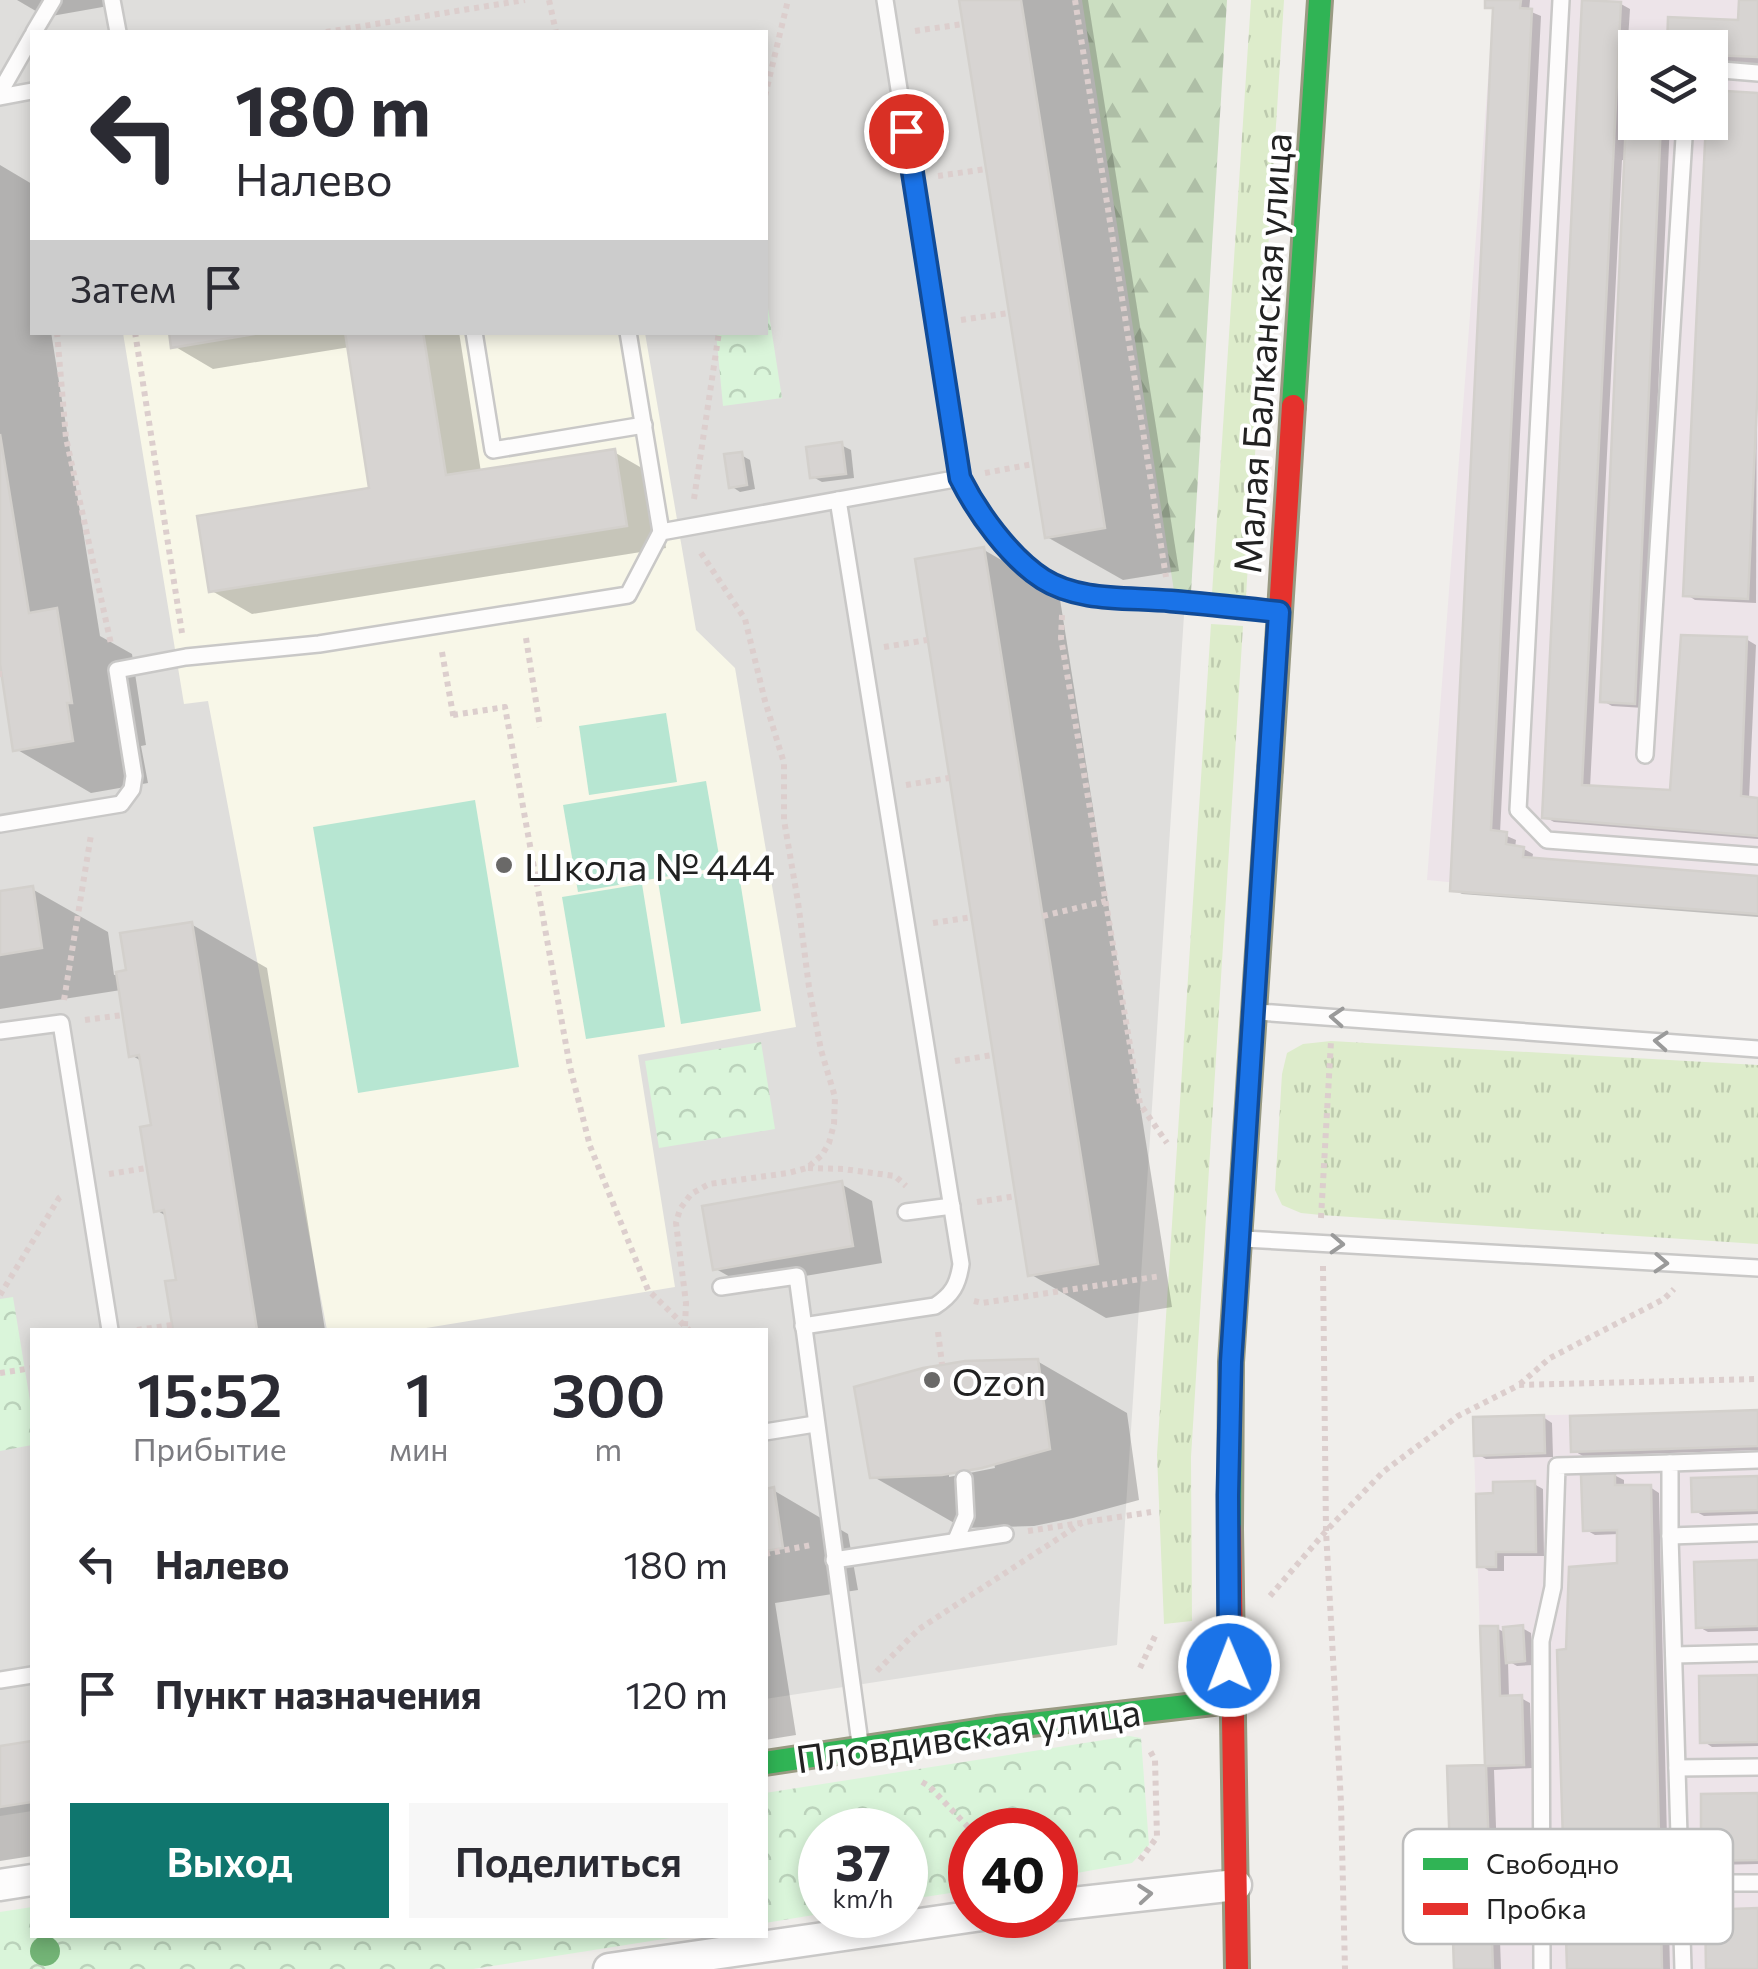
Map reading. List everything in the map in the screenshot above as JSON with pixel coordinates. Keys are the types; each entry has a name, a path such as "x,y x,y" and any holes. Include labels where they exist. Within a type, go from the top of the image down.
{"street":[{"name":"Малая Балканская улица","path":"1237,1969 1230,1701 1231,1362 1320,0"},
{"name":"Пловдивская улица","path":"768,1762 1142,1709 1230,1701"},
{"path":"0,1885 30,1880"},
{"path":"1078,1903 1236,1886"},
{"path":"608,1969 948,1920"}],"lane":[{"path":"36,30 53,0"},
{"path":"112,0 118,30"},
{"path":"886,0 960,478 988,523 1042,578 1063,588 1094,596 1279,612"},
{"path":"1561,0 1518,810 1547,840 1758,856"},
{"path":"0,94 30,41"},
{"path":"1728,70 1758,73"},
{"path":"0,94 30,91"},
{"path":"1645,755 1685,140"},
{"path":"474,335 492,450 644,425"},
{"path":"0,824 122,804 132,789 134,776 117,670 186,657 319,644 628,595 661,532 629,335"},
{"path":"661,532 960,478"},
{"path":"803,1326 935,1306 950,1296 961,1264 838,500"},
{"path":"1253,1012 1758,1049"},
{"path":"0,1031 61,1023 110,1328"},
{"path":"906,1212 952,1206"},
{"path":"1240,1239 1758,1268"},
{"path":"721,1287 797,1276 860,1747"},
{"path":"768,1432 815,1424"},
{"path":"1542,1829 1541,1641 1553,1586 1557,1466 1758,1460"},
{"path":"1670,1463 1679,1829"},
{"path":"956,1540 966,1516 964,1479"},
{"path":"1670,1536 1758,1533"},
{"path":"834,1560 1005,1534"},
{"path":"1674,1655 1758,1653"},
{"path":"0,1680 30,1675"},
{"path":"1677,1768 1758,1767"},
{"path":"1733,1882 1758,1882"},
{"path":"1542,1944 1542,1969"},
{"path":"1682,1944 1683,1969"}],"path":[{"path":"338,30 525,0"},
{"path":"549,0 556,30"},
{"path":"768,83 788,0"},
{"path":"1075,0 1170,601"},
{"path":"891,34 963,24"},
{"path":"913,180 986,169"},
{"path":"936,324 1009,313"},
{"path":"57,335 66,438 117,670"},
{"path":"135,335 186,657"},
{"path":"718,335 690,528 699,550 745,619 784,763 784,820 808,987 820,1050 835,1096 829,1143 807,1168"},
{"path":"960,478 1033,464"},
{"path":"1063,588 1062,638 1140,1104 1168,1143"},
{"path":"521,612 540,727"},
{"path":"438,626 453,718 506,707 570,1067 590,1146 648,1290 687,1328"},
{"path":"862,650 927,640"},
{"path":"884,788 949,778"},
{"path":"96,809 61,1023 123,1015"},
{"path":"1043,916 1106,900"},
{"path":"907,928 972,917"},
{"path":"929,1066 993,1055"},
{"path":"86,1178 147,1168"},
{"path":"687,1328 676,1223 680,1209 692,1194 709,1184 807,1168 842,1169 894,1176 932,1209"},
{"path":"952,1206 1016,1196"},
{"path":"0,1295 59,1198"},
{"path":"1265,1602 1326,1530 1383,1472 1458,1416 1519,1385 1550,1358 1664,1300 1696,1265"},
{"path":"950,1296 982,1303 1161,1276"},
{"path":"148,1328 172,1324"},
{"path":"0,1373 30,1368"},
{"path":"1519,1385 1758,1378"},
{"path":"1005,1534 1151,1512"},
{"path":"854,1695 919,1628 1082,1523"},
{"path":"1326,1530 1341,1803 1345,1969"},
{"path":"768,1553 832,1541"},
{"path":"1140,1669 1156,1634"},
{"path":"1140,1861 1157,1838 1155,1760 1145,1741"}],"shaded area":[{"path":"0,0 1224,0 1117,1645 768,1699 768,1328 30,1328 30,1811 0,1816"},
{"path":"1494,0 1758,0 1758,912 1427,880"},
{"name":"Школа № 444","path":"123,335 645,335 696,630 735,668 796,1027 638,1055 675,1287 426,1328 327,1328 208,701 184,704"},
{"path":"1758,1410 1758,1969 1454,1969 1453,1944 1733,1944 1733,1829 1449,1829 1447,1766 1484,1764 1473,1417"}],"green space":[{"path":"1082,0 1227,0 1191,592 1174,591"},
{"path":"1251,0 1284,0 1246,596 1212,594"},
{"path":"768,308 782,398 723,406 716,335 768,335"},
{"path":"1211,624 1243,626 1191,1457 1192,1621 1164,1624 1157,1455"},
{"path":"666,713 677,782 589,795 579,726"},
{"path":"706,781 721,867 578,892 563,805"},
{"path":"475,800 519,1067 358,1093 313,827"},
{"path":"738,868 761,1011 681,1024 658,881"},
{"path":"642,884 665,1027 586,1039 562,897"},
{"path":"1331,1041 1758,1065 1758,1244 1321,1215 1301,1213 1282,1205 1275,1190 1282,1074 1287,1053 1303,1044"},
{"path":"761,1042 775,1129 659,1148 645,1061"},
{"path":"13,1297 30,1401 30,1445 0,1451 0,1299"},
{"path":"1129,1736 1141,1738 1149,1845 1132,1863 1078,1873 1078,1808 948,1808 948,1893 928,1896 928,1808 798,1808 798,1918 768,1923 768,1793"},
{"path":"30,1907 30,1938 670,1938 473,1969 0,1969 0,1912"}],"building":[{"path":"959,0 1021,0 1105,528 1045,538"},
{"path":"1485,0 1521,0 1520,8 1532,9 1491,830 1507,832 1506,844 1524,847 1523,857 1758,876 1758,914 1450,891 1493,8 1485,8"},
{"path":"1582,0 1621,2 1582,785 1670,790 1681,635 1747,637 1741,796 1758,798 1758,836 1542,818"},
{"path":"1739,0 1758,0 1758,57 1728,56 1728,30 1668,30 1668,17 1738,20"},
{"path":"1728,91 1758,93 1758,381 1748,599 1683,596 1705,140 1728,140"},
{"path":"1625,140 1660,140 1635,704 1600,702"},
{"path":"169,335 248,335 171,348"},
{"path":"345,335 423,335 446,475 615,449 627,526 209,592 197,516 369,488"},
{"path":"0,434 29,613 57,608 72,703 67,703 73,741 13,751 0,664"},
{"path":"842,442 846,474 810,478 806,447"},
{"path":"742,452 747,485 729,488 724,454"},
{"path":"984,547 1098,1264 1028,1276 915,559"},
{"path":"33,886 42,948 0,955 0,891"},
{"path":"192,922 257,1328 173,1328 165,1281 176,1280 164,1210 154,1212 140,1127 151,1125 139,1055 129,1057 116,972 126,970 120,933"},
{"path":"842,1181 853,1246 713,1270 702,1206"},
{"path":"1038,1359 1050,1449 942,1475 870,1478 854,1387 965,1361"},
{"path":"1758,1410 1758,1446 1571,1452 1570,1416"},
{"path":"1544,1415 1545,1453 1474,1456 1473,1417"},
{"path":"1615,1473 1615,1485 1651,1485 1659,1829 1563,1829 1557,1650 1566,1649 1569,1567 1617,1563 1617,1530 1583,1531 1581,1475"},
{"path":"1758,1476 1758,1510 1692,1512 1691,1478"},
{"path":"1535,1481 1536,1552 1496,1552 1496,1567 1477,1567 1476,1494 1493,1493 1493,1482"},
{"path":"774,1487 783,1548 768,1550 768,1488"},
{"path":"1758,1560 1758,1626 1696,1628 1694,1562"},
{"path":"1523,1625 1525,1661 1506,1663 1503,1627"},
{"path":"1480,1626 1498,1626 1500,1696 1522,1695 1524,1765 1486,1766 1488,1829 1449,1829 1447,1766 1485,1765"},
{"path":"1758,1675 1758,1742 1700,1743 1699,1676"},
{"path":"30,1741 30,1802 0,1807 0,1746"},
{"path":"1758,1793 1758,1860 1733,1860 1733,1829 1701,1829 1701,1794"},
{"path":"1758,1908 1758,1969 1706,1969 1706,1944 1733,1944 1733,1909"},
{"path":"1453,1944 1492,1944 1493,1969 1454,1969"},
{"path":"1566,1944 1661,1944 1662,1969 1567,1969"}],"traffic: fast":[{"path":"1293,406 1320,0"},
{"path":"1230,1529 1231,1362 1270,769"},
{"path":"768,1763 997,1728 1230,1701"}],"traffic: jam":[{"path":"1270,769 1293,406"},
{"path":"1230,1529 1237,1969"}],"place":[{"name":"Школа № 444","path":"504,865"},
{"name":"Ozon","path":"932,1380"}],"route":[{"path":"906,131 960,478 988,523 1042,578 1063,588 1094,596 1279,612 1231,1362 1229,1666"}]}
